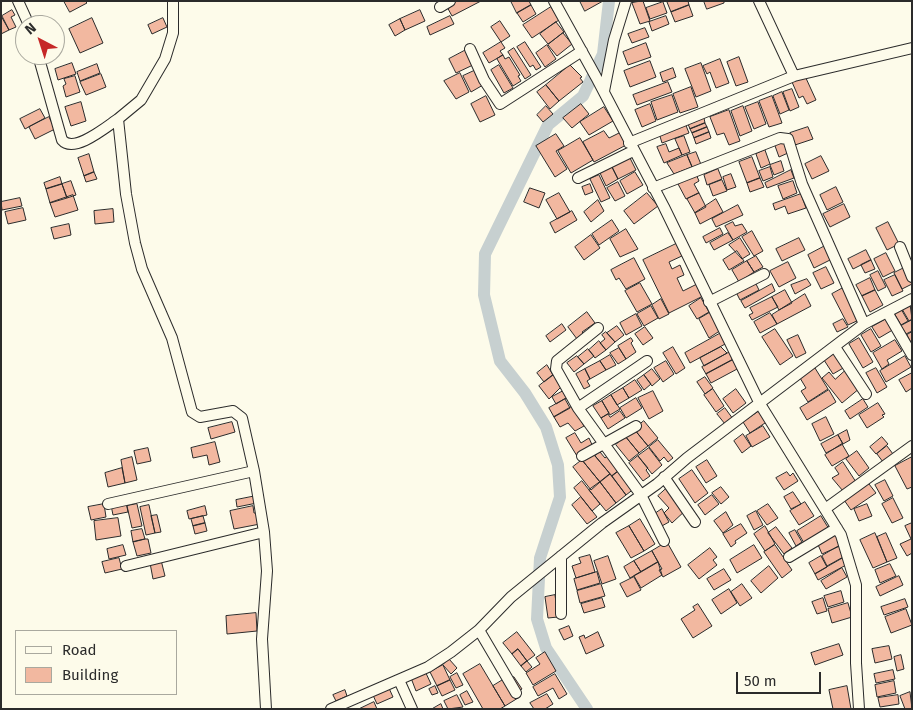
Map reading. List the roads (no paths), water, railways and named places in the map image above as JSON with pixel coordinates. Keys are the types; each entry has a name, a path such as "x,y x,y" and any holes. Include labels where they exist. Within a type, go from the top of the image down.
{"street":[{"path":"18,1 24,15"},
{"path":"41,65 62,140 65,144 72,145 96,135 141,100 165,59 173,33 173,1"},
{"path":"440,7 450,1"},
{"path":"554,1 604,91 760,404 837,528 851,561 856,585 856,663 859,709"},
{"path":"604,91 626,1"},
{"path":"759,1 794,76"},
{"path":"470,49 484,80 500,104 584,55"},
{"path":"578,178 631,147 794,76 909,50 912,61"},
{"path":"118,119 126,194 135,243 142,269 172,338 188,404 192,412 200,417 224,411 237,413 242,418 254,471 264,532 267,571 262,639 266,709"},
{"path":"653,188 780,138 788,139 802,184 864,324"},
{"path":"900,247 912,277"},
{"path":"709,302 764,274"},
{"path":"331,709 428,667 479,630 511,597 560,556 641,496 834,346 864,324 912,300"},
{"path":"887,312 912,355"},
{"path":"598,328 555,363 556,369 578,408 641,496 664,541"},
{"path":"834,346 866,394"},
{"path":"578,408 647,361"},
{"path":"582,456 604,446 636,426"},
{"path":"825,509 912,446"},
{"path":"108,504 254,471"},
{"path":"664,477 695,522"},
{"path":"789,557 837,528"},
{"path":"126,566 264,532"},
{"path":"560,556 562,614"},
{"path":"479,630 516,693"},
{"path":"399,680 412,709"}],"waterway":[{"path":"587,709 546,648 537,619 540,558 560,497 558,465 546,427 525,393 500,361 484,295 485,254 548,125 583,96 603,54 609,1"}]}
